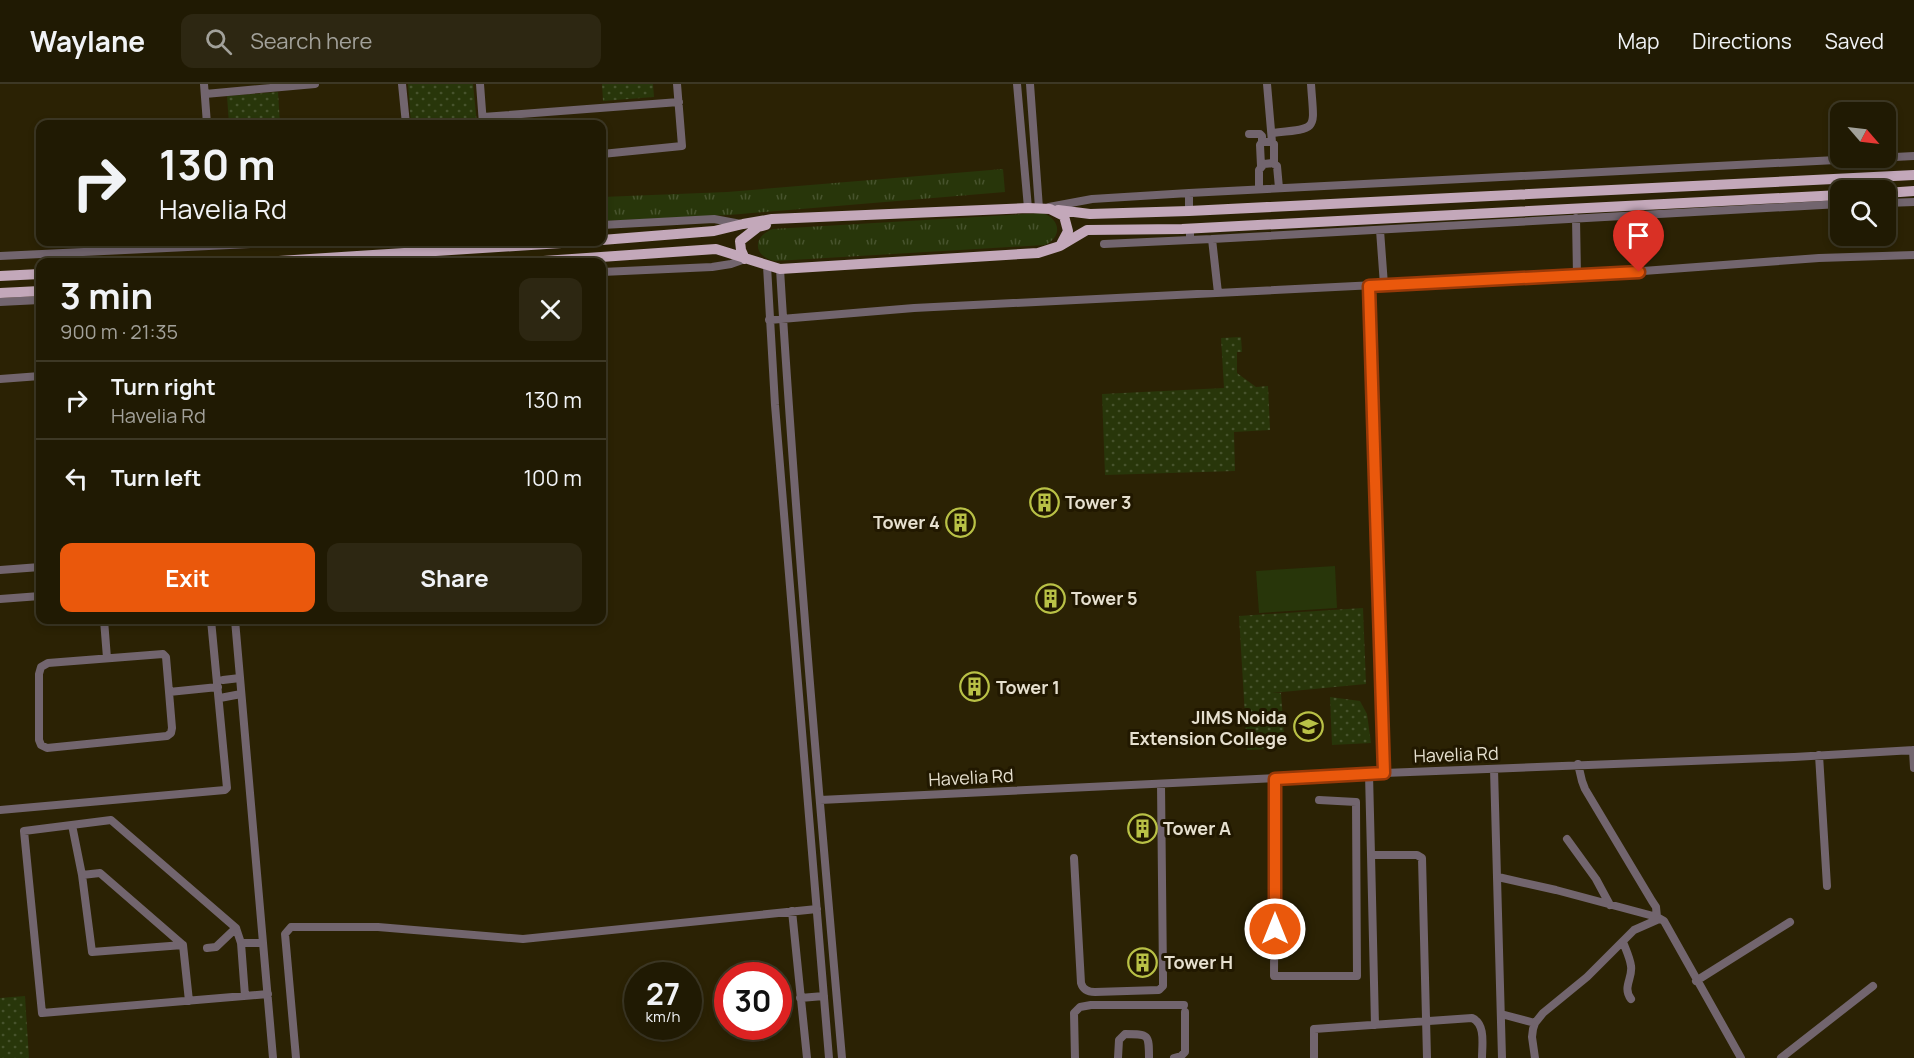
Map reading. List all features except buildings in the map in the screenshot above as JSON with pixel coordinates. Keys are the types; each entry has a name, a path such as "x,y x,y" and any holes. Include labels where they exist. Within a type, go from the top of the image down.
{"main road":[{"path":"606,240 714,231 742,224 786,219 1040,208 1090,214 1914,175"},
{"path":"1896,192 1914,191"},
{"path":"587,258 716,249 780,269 1038,253 1060,246 1087,230 1190,234 1830,196"},
{"path":"1040,208 1064,216 1068,231 1060,246"},
{"path":"744,259 740,241 746,235 758,226 786,219"},
{"path":"326,258 514,246"},
{"path":"0,276 36,274"},
{"path":"0,293 25,296 36,292"}],"street":[{"path":"204,84 207,120"},
{"path":"205,94 315,84"},
{"path":"402,84 406,120"},
{"path":"480,84 483,120"},
{"path":"606,154 682,146 677,84"},
{"path":"1017,84 1040,208"},
{"path":"1030,84 1040,208"},
{"path":"1267,84 1274,164 1278,171 1279,188"},
{"path":"1262,142 1311,126 1313,120 1311,84"},
{"path":"493,120 679,102"},
{"path":"1249,134 1262,136 1259,189"},
{"path":"1040,208 1092,199 1189,193 1914,156"},
{"path":"1261,166 1274,164"},
{"path":"1189,193 1189,210"},
{"path":"1896,202 1914,201"},
{"path":"1104,244 1190,234 1212,239 1830,205"},
{"path":"1576,218 1577,275"},
{"path":"606,225 714,219 742,224"},
{"path":"1380,230 1384,285"},
{"path":"1212,239 1218,293"},
{"path":"0,256 181,246"},
{"path":"769,320 914,308 1577,275 1819,258 1914,255"},
{"path":"606,272 712,267 744,259"},
{"path":"767,266 775,405 829,1058"},
{"path":"780,269 816,765 842,1058"},
{"path":"1369,286 1384,773"},
{"path":"0,302 25,296 36,299"},
{"path":"0,379 36,376"},
{"path":"0,570 36,567"},
{"path":"0,599 36,596"},
{"path":"104,624 107,657"},
{"path":"0,810 225,790 227,788 219,698 221,683 212,624"},
{"path":"235,624 273,1058"},
{"path":"163,654 166,657 169,692 172,728 171,733 167,736 47,748 41,745 39,740 39,674 41,667 48,663 163,654"},
{"path":"169,692 240,678"},
{"path":"219,698 241,694"},
{"path":"1913,750 1914,768"},
{"name":"Havelia Rd","path":"820,800 1913,750"},
{"path":"1819,755 1827,885"},
{"path":"1578,764 1585,789 1656,908 1658,918"},
{"path":"805,765 816,765"},
{"path":"1494,769 1502,1058"},
{"path":"1369,774 1375,1025"},
{"path":"1275,779 1275,976 1357,976 1356,802 1319,800"},
{"path":"1074,858 1083,987 1087,991 1095,992 1159,990 1163,986 1161,784"},
{"path":"244,996 241,944 236,928 111,820 24,831 42,1013 268,994"},
{"path":"72,825 82,875 92,952 183,945"},
{"path":"1567,839 1596,879 1610,905"},
{"path":"1371,855 1417,855 1422,858 1427,1058"},
{"path":"82,875 100,873 183,945 189,1001"},
{"path":"1498,877 1556,890 1664,921 1741,1058"},
{"path":"296,1058 285,934 291,927 378,927 523,939 817,909"},
{"path":"792,911 807,1058"},
{"path":"1535,1058 1532,1037 1535,1023 1543,1012 1587,977 1634,930 1658,918"},
{"path":"1696,981 1790,922"},
{"path":"207,948 216,947 236,928"},
{"path":"1623,942 1631,968 1626,987 1631,999"},
{"path":"241,944 263,943"},
{"path":"1781,1058 1873,986"},
{"path":"800,998 824,996"},
{"path":"1075,1058 1074,1013 1080,1007 1091,1005 1184,1008 1185,1052 1174,1058"},
{"path":"1501,1014 1535,1023"},
{"path":"1314,1058 1314,1029 1472,1018 1477,1020 1481,1026 1482,1058"},
{"path":"1118,1058 1119,1040 1125,1034 1143,1034 1149,1040 1149,1058"}],"green space":[{"path":"408,84 473,84 477,120 411,120"},
{"path":"602,84 653,84 654,97 603,101"},
{"path":"278,92 280,120 229,120 227,96"},
{"path":"1003,169 1005,192 729,215 606,221 606,197 727,192"},
{"path":"1043,213 1053,220 1057,229 1051,242 1045,245 775,261 762,255 758,246 761,236 773,229"},
{"path":"1241,337 1242,352 1237,352 1237,373 1256,387 1268,386 1270,430 1234,432 1235,471 1105,475 1102,394 1224,388 1221,338"},
{"path":"1335,566 1337,608 1259,613 1256,571"},
{"path":"1363,608 1366,684 1272,693 1281,693 1285,748 1247,750 1239,616"},
{"path":"1330,697 1360,701 1367,714 1371,743 1332,745"},
{"path":"25,996 29,1058 0,1058 0,998"}],"place":[{"name":"Tower 3","path":"1044,502"},
{"name":"Tower 4","path":"961,522"},
{"name":"Tower 5","path":"1050,598"},
{"name":"Tower 1","path":"975,687"},
{"name":"JIMS Noida Extension College","path":"1308,727"},
{"name":"Tower A","path":"1142,828"},
{"name":"Tower H","path":"1143,962"}],"route":[{"path":"1275,929 1275,779 1384,773 1369,286 1639,272"}]}
